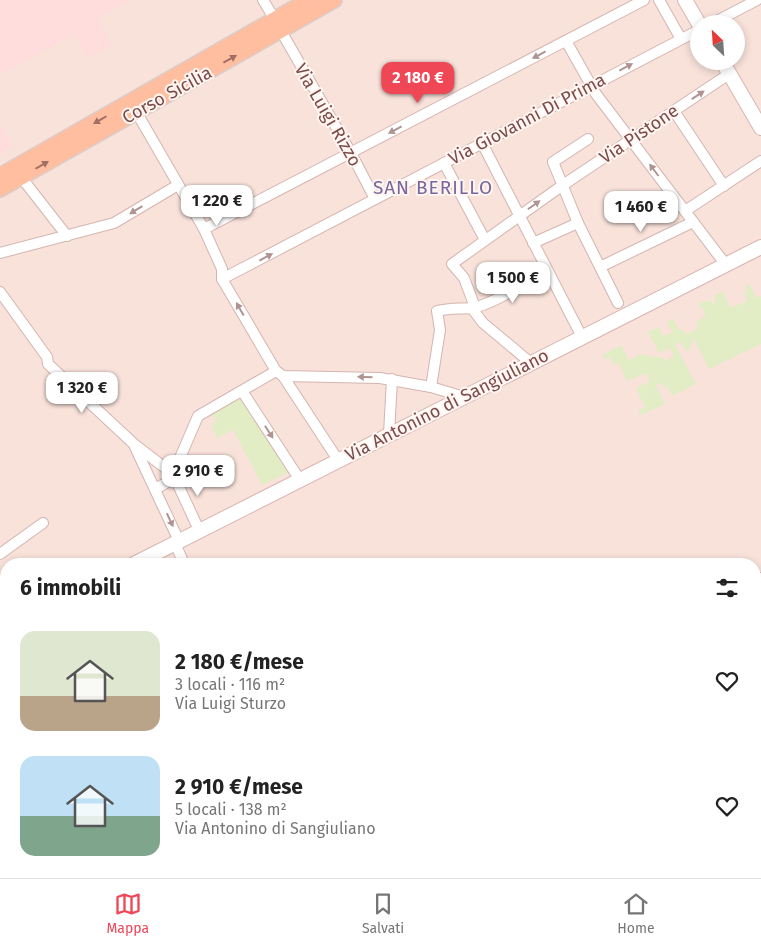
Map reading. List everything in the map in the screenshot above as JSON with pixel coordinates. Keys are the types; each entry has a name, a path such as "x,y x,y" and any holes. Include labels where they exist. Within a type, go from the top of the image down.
{"main road":[{"name":"Corso Sicilia","path":"0,189 21,178 133,107 276,22 309,0"},
{"name":"Corso Sicilia","path":"276,22 334,0"},
{"path":"685,0 694,15"},
{"path":"727,70 761,128"},
{"name":"Corso Sicilia","path":"0,176 133,107"},
{"name":"Via Antonino di Sangiuliano","path":"146,558 761,247"}],"street":[{"name":"Via Luigi Rizzo","path":"263,0 376,199"},
{"path":"204,229 644,0"},
{"path":"659,0 681,38"},
{"path":"728,15 757,0"},
{"name":"Via Giovanni Di Prima","path":"222,279 690,34"},
{"path":"566,41 591,86 726,265"},
{"name":"Via Pistone","path":"474,308 474,302 464,278 452,264 519,215 729,74"},
{"path":"133,107 204,229 222,270 222,279 280,373 338,460"},
{"path":"674,111 724,186"},
{"path":"588,139 553,162 578,223 618,303"},
{"path":"482,143 582,337"},
{"path":"685,211 761,161"},
{"path":"444,163 485,240"},
{"path":"21,178 67,236"},
{"path":"0,253 114,223 178,185"},
{"path":"600,267 693,222"},
{"path":"533,243 578,223"},
{"path":"431,386 440,330 437,310 474,308 540,275"},
{"path":"0,292 44,351 48,364 134,444 175,473 199,530"},
{"path":"474,308 474,311 483,323 531,363"},
{"path":"155,489 175,473 198,416 242,391 280,373 392,379 431,386 464,397"},
{"path":"389,434 392,379"},
{"path":"242,391 300,480"},
{"path":"134,444 155,489 182,558"},
{"path":"0,554 43,523"}],"shaded area":[{"path":"0,0 761,0 761,558 0,558"},
{"path":"0,0 130,0 97,19 111,44 88,58 74,34 0,75"},
{"path":"0,125 14,146 0,154"}],"green space":[{"path":"750,284 756,298 761,296 761,344 709,369 694,339 690,347 691,349 686,351 680,342 675,344 696,384 672,396 668,387 664,388 661,383 656,385 665,404 641,415 638,410 645,407 636,388 650,381 646,373 627,381 619,363 614,365 609,357 604,359 602,355 621,345 629,360 641,354 663,357 665,361 674,356 670,348 659,353 648,332 659,327 663,336 672,332 667,322 673,318 679,331 683,329 686,334 698,328 696,321 706,316 702,307 698,304 711,300 713,304 716,302 714,296 723,291 730,308 747,301 744,292 747,291 745,286"},
{"path":"241,398 291,471 262,485 233,430 217,438 211,426 216,420 215,417 210,416"}],"district":[{"name":"SAN BERILLO","path":"433,187"}]}
